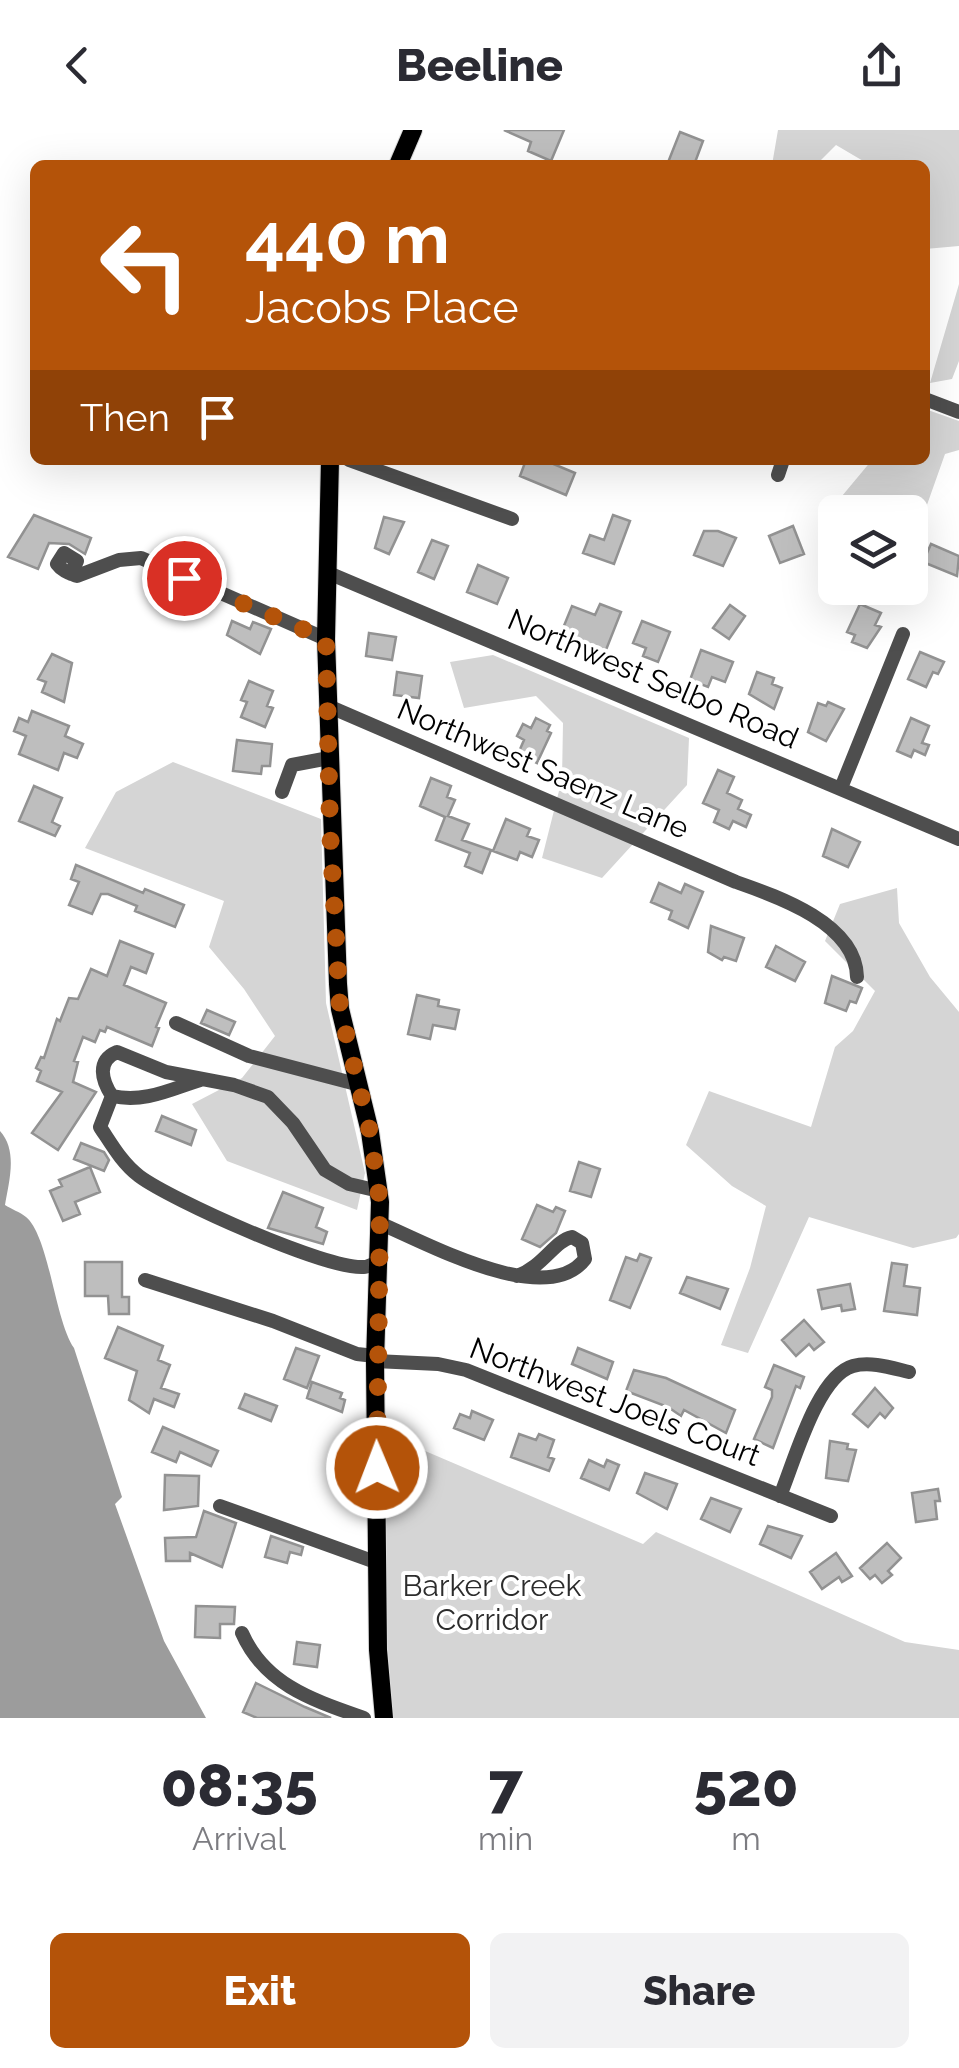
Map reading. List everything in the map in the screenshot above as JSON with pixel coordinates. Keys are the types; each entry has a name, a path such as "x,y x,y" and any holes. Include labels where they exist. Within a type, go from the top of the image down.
{"main road":[{"path":"400,160 412,130"},
{"path":"330,465 326,639 340,1009 360,1085 379,1192 375,1358 378,1665 384,1718"}],"street":[{"path":"930,401 959,412"},
{"path":"363,465 512,519"},
{"path":"71,574 85,576 118,560 142,558 326,639"},
{"name":"Northwest Selbo Road","path":"326,572 959,838"},
{"path":"841,788 903,634"},
{"name":"Northwest Saenz Lane","path":"328,706 792,903 816,917 850,954 857,976"},
{"path":"282,792 292,765 329,758"},
{"path":"176,1023 249,1056 360,1085"},
{"path":"112,1096 102,1081 102,1066 117,1052 200,1080 234,1085 268,1097 281,1107 335,1179 379,1192"},
{"path":"112,1096 147,1098 200,1080"},
{"path":"112,1096 100,1127 120,1157 140,1177 281,1243 344,1265 365,1268 379,1262"},
{"path":"380,1223 516,1276 568,1273 585,1259 582,1243 564,1239 536,1270 516,1276"},
{"name":"Northwest Joels Court","path":"145,1280 273,1321 357,1354 466,1370 830,1516"},
{"path":"780,1496 831,1380 856,1365 909,1372"},
{"path":"220,1506 378,1563"},
{"path":"242,1633 254,1658 285,1685 364,1718"}],"green space":[{"path":"778,130 959,130 959,246 930,249 930,160 862,160 836,145 821,160 773,160"},
{"path":"959,284 959,361 952,379 930,383"},
{"path":"930,411 959,421 959,450 945,454 928,502 928,495 843,495 868,465 930,465"},
{"path":"493,655 689,738 687,785 602,878 542,858 562,779 563,723 536,696 464,708 450,662"},
{"path":"173,762 321,819 326,1003 365,1173 357,1210 227,1161 192,1104 242,1078 275,1036 244,989 209,947 224,901 85,848 116,792"},
{"path":"897,888 899,923 930,977 959,1012 959,1234 913,1248 809,1217 748,1353 721,1345 750,1268 766,1206 732,1186 686,1145 709,1091 811,1127 835,1047 853,1031 875,991 825,941 840,904"},
{"name":"Barker Creek Corridor","path":"376,1430 643,1544 656,1532 905,1642 959,1650 959,1718 384,1718"}],"shaded area":[{"path":"0,1131 11,1157 5,1205 26,1217 41,1242 67,1335 122,1497 115,1504 164,1641 206,1718 0,1718"}],"building":[{"path":"504,130 564,130 551,160 528,151 531,142"},
{"path":"680,132 703,141 696,160 669,160"},
{"path":"524,465 556,465 575,473 566,495 520,476"},
{"path":"34,515 91,538 85,554 69,544 49,543 38,569 8,557"},
{"path":"613,515 630,521 614,564 583,553 590,535 604,540"},
{"path":"384,517 404,522 389,554 375,548"},
{"path":"793,526 804,554 780,563 769,536"},
{"path":"704,531 736,538 723,566 694,555"},
{"path":"432,540 448,546 434,579 418,572"},
{"path":"931,544 959,556 957,576 928,564"},
{"path":"478,565 508,578 497,604 467,592"},
{"path":"600,604 621,612 604,655 559,638 572,606 595,615"},
{"path":"730,605 745,616 729,639 713,628"},
{"path":"860,605 881,613 875,625 881,627 867,648 852,642 855,635 847,632"},
{"path":"232,621 250,629 253,622 271,629 260,654 227,635"},
{"path":"642,621 670,632 658,662 643,656 646,648 633,643"},
{"path":"369,633 396,637 392,660 366,656"},
{"path":"701,650 733,662 725,682 712,677 708,687 690,680"},
{"path":"920,652 944,662 938,674 933,672 926,687 908,679"},
{"path":"52,654 72,663 64,702 42,692 46,682 38,679"},
{"path":"397,672 422,676 419,698 394,695"},
{"path":"757,672 774,678 772,684 782,688 774,709 749,694"},
{"path":"249,681 273,691 267,706 273,708 265,727 241,717 247,702 241,700"},
{"path":"828,702 844,709 826,741 808,732 818,703 826,706"},
{"path":"32,711 69,726 65,736 83,744 77,758 64,753 58,770 19,754 26,736 14,731 19,718 28,722"},
{"path":"536,718 550,725 547,731 551,733 537,763 518,754 524,740 517,736 523,724 531,728"},
{"path":"911,718 929,726 922,743 929,745 925,755 914,750 911,757 897,751"},
{"path":"237,740 272,744 270,766 262,766 261,774 233,771"},
{"path":"718,770 734,777 727,793 742,800 738,809 751,815 746,827 733,821 729,829 714,822 719,810 703,803"},
{"path":"431,778 451,786 447,797 455,800 448,816 469,824 462,840 491,850 482,873 465,866 470,853 436,840 445,817 420,806"},
{"path":"34,786 62,798 52,822 60,826 55,836 19,821"},
{"path":"506,819 530,829 527,836 539,840 532,857 520,852 517,860 493,851"},
{"path":"832,829 860,842 848,867 823,856"},
{"path":"76,865 184,905 175,927 135,911 137,906 108,894 101,894 92,914 69,905 79,882 71,879"},
{"path":"659,883 681,893 685,884 703,892 688,928 669,919 672,911 651,902"},
{"path":"711,926 744,938 736,961 724,957 722,960 708,952"},
{"path":"120,941 153,954 146,973 131,967 124,985 166,1003 156,1027 159,1028 152,1046 107,1027 105,1032 100,1030 95,1042 83,1037 74,1061 78,1062 73,1082 96,1092 58,1150 32,1133 62,1092 37,1081 41,1071 36,1068 69,998 78,999 91,969 107,976"},
{"path":"776,946 805,962 795,981 766,967"},
{"path":"832,976 862,988 856,1003 850,1001 846,1011 825,1003"},
{"path":"417,995 439,1000 438,1006 459,1010 455,1029 433,1025 430,1039 408,1034"},
{"path":"207,1010 235,1022 229,1035 201,1023"},
{"path":"162,1116 196,1130 191,1145 156,1131"},
{"path":"81,1143 104,1152 109,1160 104,1171 74,1159"},
{"path":"579,1162 600,1169 591,1197 570,1191"},
{"path":"90,1167 100,1192 75,1202 80,1214 63,1221 50,1191 62,1186 59,1180"},
{"path":"283,1192 323,1208 316,1227 327,1232 323,1244 268,1228"},
{"path":"537,1205 553,1212 556,1207 565,1211 556,1233 540,1247 522,1239"},
{"path":"640,1254 651,1258 630,1308 610,1300 626,1257 637,1261"},
{"path":"85,1262 122,1262 122,1297 129,1297 129,1314 109,1314 108,1296 85,1296"},
{"path":"892,1263 907,1265 904,1286 920,1288 917,1315 884,1311"},
{"path":"687,1277 728,1289 720,1309 680,1293"},
{"path":"850,1284 855,1309 842,1311 841,1305 822,1309 818,1290"},
{"path":"804,1320 824,1342 814,1350 809,1344 796,1356 782,1340"},
{"path":"118,1327 163,1346 158,1360 170,1365 161,1388 179,1394 174,1407 154,1399 149,1413 129,1400 137,1371 105,1358"},
{"path":"296,1348 319,1356 307,1388 284,1379"},
{"path":"578,1348 613,1362 607,1379 572,1364"},
{"path":"774,1365 804,1377 800,1388 796,1386 773,1448 754,1439 772,1397 772,1390 765,1387"},
{"path":"634,1370 666,1378 735,1410 726,1433 684,1410 681,1416 626,1391"},
{"path":"312,1382 342,1393 342,1412 307,1398"},
{"path":"875,1388 893,1408 885,1418 880,1413 868,1427 853,1414"},
{"path":"245,1394 277,1406 271,1421 239,1408"},
{"path":"472,1411 493,1420 484,1440 454,1428 460,1414 470,1418"},
{"path":"163,1427 218,1451 211,1466 180,1452 176,1462 152,1452"},
{"path":"519,1434 536,1440 539,1434 554,1440 548,1457 554,1459 549,1471 511,1457"},
{"path":"830,1441 848,1444 847,1449 856,1450 848,1481 826,1478"},
{"path":"589,1460 604,1467 607,1460 619,1465 609,1490 581,1478"},
{"path":"645,1473 677,1484 667,1509 637,1493"},
{"path":"165,1475 199,1476 198,1506 164,1510"},
{"path":"938,1489 937,1519 916,1522 912,1493"},
{"path":"711,1498 741,1509 730,1532 701,1519"},
{"path":"204,1511 236,1523 222,1567 190,1553 190,1561 166,1561 165,1538 196,1537"},
{"path":"768,1526 802,1536 791,1558 760,1544"},
{"path":"271,1536 303,1547 301,1555 290,1552 287,1563 265,1557"},
{"path":"887,1543 901,1558 888,1571 892,1575 882,1583 875,1575 870,1579 860,1568"},
{"path":"836,1553 852,1576 842,1582 839,1577 822,1589 810,1572"},
{"path":"196,1606 235,1607 234,1624 220,1624 220,1638 195,1637"},
{"path":"297,1642 320,1645 317,1667 294,1664"},
{"path":"256,1683 331,1718 257,1718 243,1712"}],"route":[{"path":"184,578 326,639 330,830 340,1009 370,1132 380,1202 375,1356 377,1468"}]}
